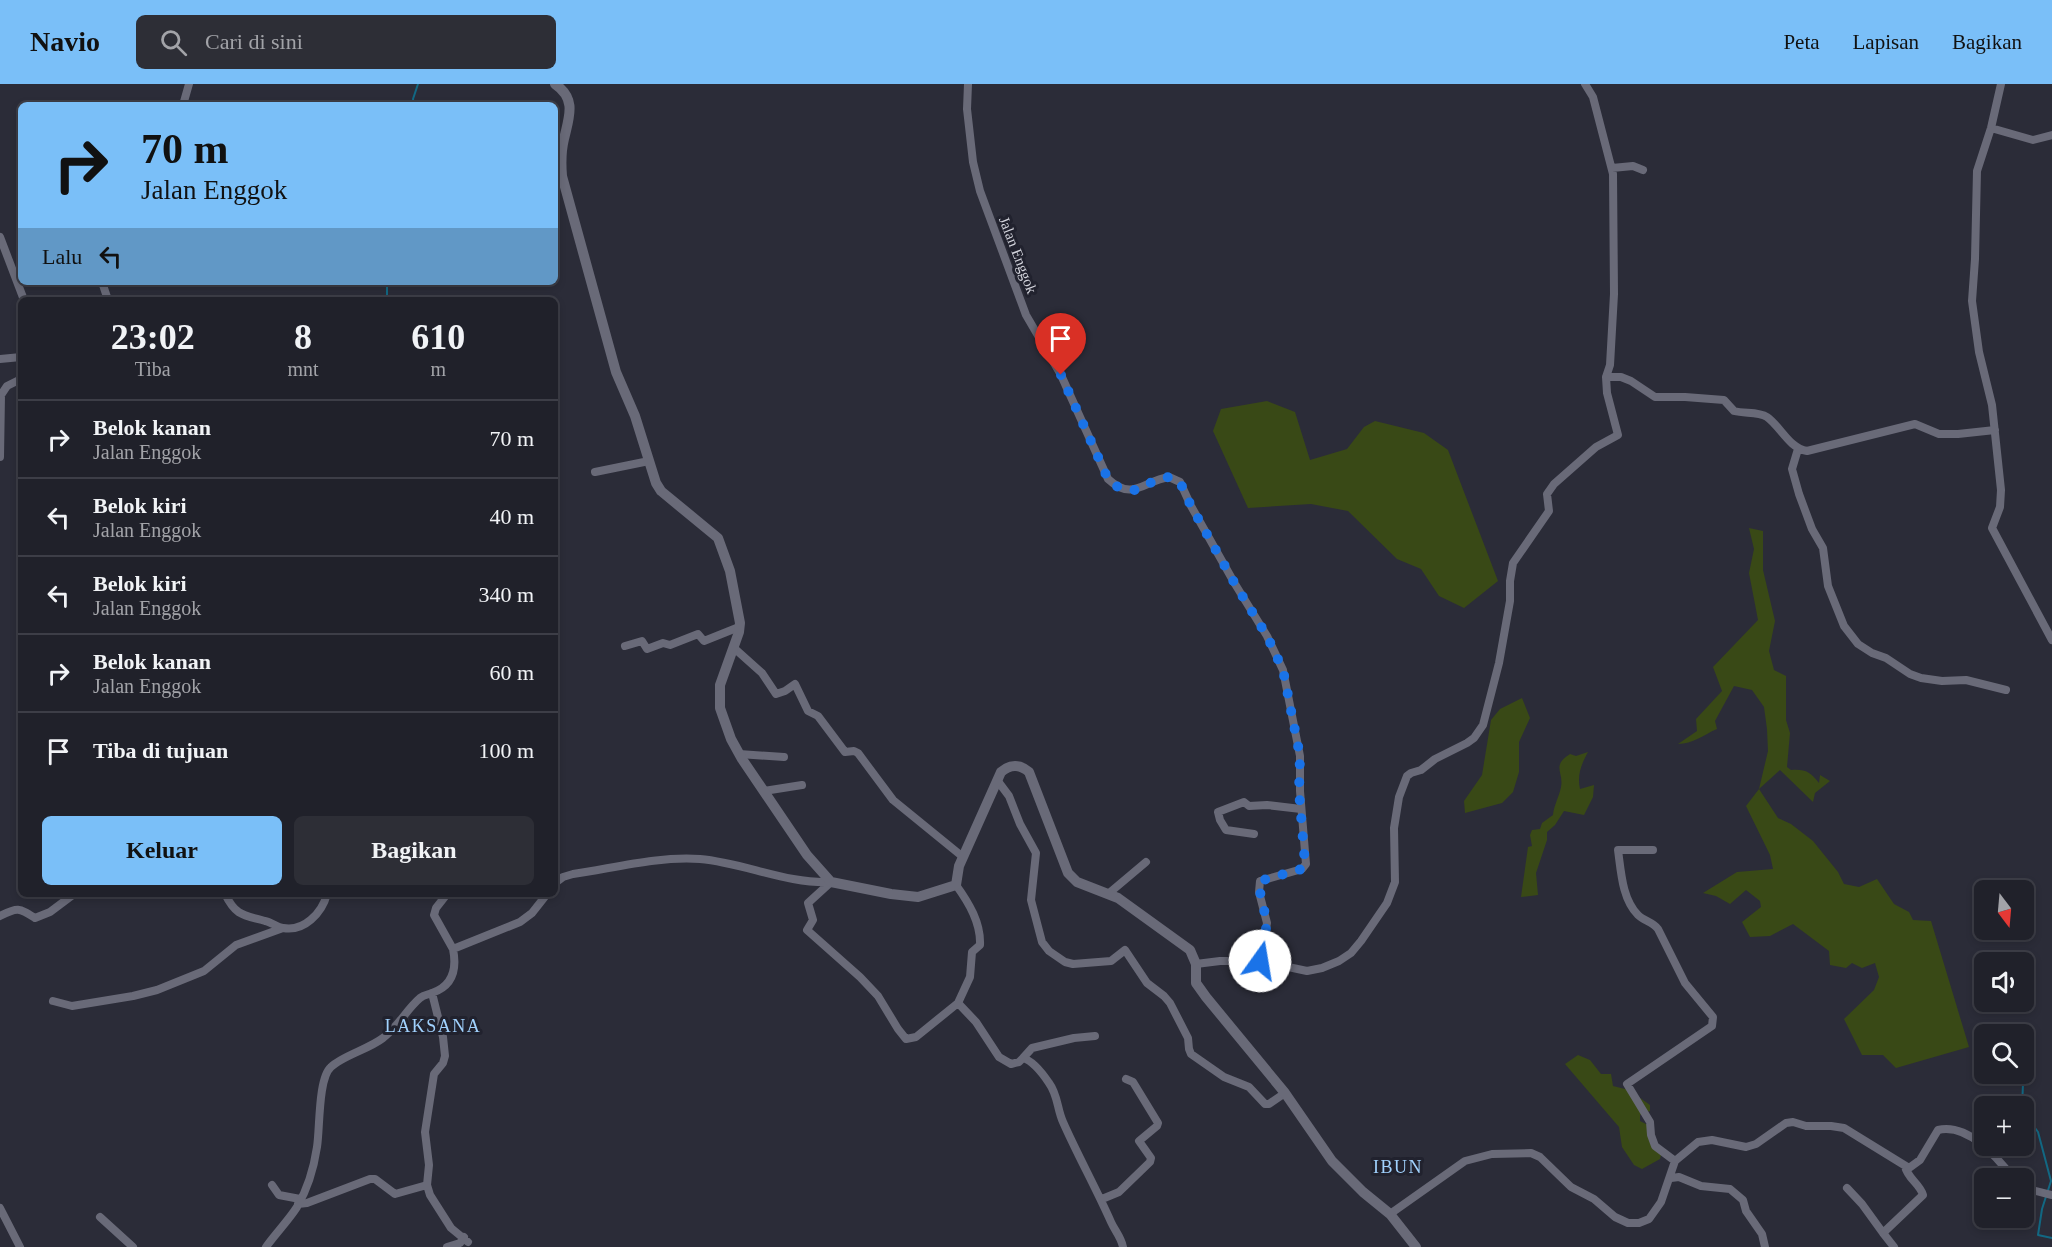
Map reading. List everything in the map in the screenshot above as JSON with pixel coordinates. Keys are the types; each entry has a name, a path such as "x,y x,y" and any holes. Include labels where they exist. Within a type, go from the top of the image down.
{"main road":[{"path":"555,84 565,93 570,103 561,161 562,176 616,372 635,416 656,483 661,491 718,538 730,571 739,612 739,627 720,685 719,701 725,725 739,754 807,855 831,882 918,897 956,885 963,857 1001,771 1011,766 1026,770 1068,873 1077,882 1118,898 1190,950 1196,964 1197,983 1206,998 1285,1093 1332,1161 1363,1192 1390,1214 1416,1247"}],"street":[{"path":"184,102 189,84"},
{"name":"Jalan Enggok","path":"968,84 973,162 980,191 1026,315 1061,375 1108,479 1119,488 1131,490 1137,490 1156,480 1169,477 1180,482 1235,584 1267,636 1288,688 1300,756 1305,867 1260,881 1260,892 1267,923 1260,961"},
{"path":"1196,964 1260,961 1307,971 1339,961 1351,953 1361,941 1387,903 1395,882 1396,807 1407,776 1467,743 1474,738 1483,725 1499,663 1510,601 1509,581 1513,563 1549,511 1547,494 1554,484 1596,447 1618,435 1607,393 1606,377 1610,365 1614,294 1614,187 1612,168 1593,97 1585,84"},
{"path":"2001,84 1977,171 1972,301 1979,352 1992,405 1995,430 2001,500 1992,525 1993,532 2052,640"},
{"path":"1990,128 2032,140 2052,135"},
{"path":"1612,168 1633,166 1643,170"},
{"path":"0,237 18,284"},
{"path":"0,359 18,357"},
{"path":"1606,377 1621,377 1631,381 1655,397 1685,396 1724,400 1734,411 1759,413 1773,422 1798,449 1807,451 1915,424 1939,434 1995,430"},
{"path":"0,457 1,395 7,386 18,380"},
{"path":"1798,449 1792,469 1798,494 1812,529 1823,548 1828,586 1844,626 1857,644 1886,658 1910,674 1942,681 1966,680 2006,690"},
{"path":"595,472 649,461"},
{"path":"625,646 642,641 647,649 663,644 670,645 698,634 704,641 739,627"},
{"path":"734,648 762,673 776,694 786,691 795,684 808,711 818,716 845,752 858,753 893,800 963,857"},
{"path":"739,754 784,757"},
{"path":"997,780 1009,796 1020,824 1036,853 1031,900 1042,942 1049,951 1065,962 1073,964 1111,961 1125,950 1147,983 1170,1003 1188,1038 1189,1049 1195,1057 1224,1077 1249,1087 1265,1104 1269,1104 1285,1093"},
{"path":"764,791 802,785"},
{"path":"1254,834 1226,830 1218,812 1244,802 1249,807 1260,805 1301,808"},
{"path":"1653,850 1618,850 1625,892 1637,915 1658,929 1685,983 1713,1017 1714,1023 1627,1084 1650,1122 1655,1146 1675,1161"},
{"path":"558,881 573,874 655,861 691,859 802,882 831,882"},
{"path":"1108,894 1146,862"},
{"path":"831,882 808,903 813,920 807,930 878,996 906,1039 916,1037 958,1003 970,977 972,952 980,945 980,938 967,900 956,885"},
{"path":"0,916 13,909 21,909 35,918 50,912 70,897"},
{"path":"226,897 231,906 243,915 283,928"},
{"path":"53,1001 72,1006 157,990 204,971 236,945 283,928 301,926 318,914 326,897"},
{"path":"267,1247 299,1202 308,1181 315,1158 320,1105 331,1066 384,1038 423,995 445,987 450,981 456,964 453,949 434,915 436,908 445,897"},
{"path":"453,949 520,922 532,913 544,897"},
{"path":"432,993 443,1037 445,1056 443,1063 434,1074 425,1131 429,1165 427,1185 430,1195 451,1228 466,1240 447,1247"},
{"path":"958,1003 976,1022 999,1057 1011,1064 1016,1064 1032,1048 1074,1038 1095,1036"},
{"path":"1023,1058 1039,1070 1055,1093 1061,1119 1123,1247"},
{"path":"1101,1199 1119,1192 1150,1162 1151,1158 1139,1142 1158,1123 1133,1082 1126,1079"},
{"path":"1390,1214 1465,1161 1492,1154 1536,1155 1571,1187 1594,1199 1615,1217 1628,1223 1639,1223 1649,1219 1661,1202 1675,1161 1698,1142 1712,1140 1746,1147 1756,1144 1786,1124 1793,1122 1806,1126 1844,1128 1909,1168 1920,1160 1938,1130 1956,1129 1990,1152 2004,1168"},
{"path":"1883,1233 1923,1195 1905,1167"},
{"path":"1671,1178 1679,1177 1701,1186 1730,1189 1743,1200 1746,1211 1762,1234 1765,1247"},
{"path":"272,1185 279,1195 307,1203 370,1179 375,1179 395,1194 427,1185"},
{"path":"1846,1188 1862,1204 1894,1247"},
{"path":"2034,1191 2052,1195"},
{"path":"0,1208 20,1247"},
{"path":"100,1217 133,1247"}],"green space":[{"path":"1267,401 1295,412 1310,460 1347,449 1364,427 1375,421 1424,433 1448,450 1498,581 1464,608 1439,596 1421,569 1397,559 1348,511 1311,504 1248,508 1213,431 1221,409"},
{"path":"1749,528 1763,531 1763,570 1775,621 1769,651 1774,670 1786,676 1786,720 1790,733 1787,767 1791,770 1807,772 1819,783 1820,775 1830,781 1815,793 1813,802 1780,770 1759,789 1768,751 1767,729 1764,707 1752,690 1734,686 1715,721 1717,729 1693,741 1678,744 1697,731 1696,719 1722,691 1713,667 1758,620 1749,573 1754,549"},
{"path":"1522,698 1530,718 1519,742 1519,772 1513,792 1502,803 1465,813 1464,801 1482,775 1491,720 1500,709"},
{"path":"1588,752 1580,770 1579,784 1580,789 1594,785 1593,797 1584,815 1564,811 1555,825 1547,832 1547,840 1536,873 1538,895 1521,897 1528,847 1532,846 1530,835 1532,830 1540,829 1542,823 1553,815 1561,787 1561,762 1570,754 1576,756"},
{"path":"1759,789 1778,818 1791,824 1813,841 1838,872 1844,884 1859,887 1877,879 1894,904 1909,912 1913,920 1931,921 1969,1047 1896,1068 1883,1055 1862,1055 1844,1019 1874,990 1879,977 1875,963 1862,968 1852,963 1846,968 1830,965 1829,951 1793,924 1770,936 1750,937 1742,922 1761,907 1760,901 1746,890 1730,904 1716,896 1703,893 1737,872 1773,869 1770,855 1746,806"},
{"path":"1578,1055 1590,1060 1601,1074 1611,1074 1613,1086 1629,1090 1650,1105 1650,1111 1640,1115 1640,1121 1652,1127 1661,1155 1660,1159 1642,1169 1634,1165 1622,1147 1619,1127 1565,1064"}],"waterway":[{"path":"414,102 418,84"},
{"path":"387,285 387,297"},
{"path":"2022,1096 2023,1084"},
{"path":"2034,1127 2038,1132 2051,1181 2042,1209 2038,1235 2052,1238"}],"district":[{"name":"LAKSANA","path":"433,1026"},
{"name":"IBUN","path":"1398,1167"}],"route":[{"path":"1061,375 1087,437 1108,479 1114,485 1119,488 1137,490 1162,478 1169,477 1180,482 1235,584 1267,636 1283,670 1300,756 1299,791 1305,867 1260,881 1260,892 1267,923 1260,961"}]}
